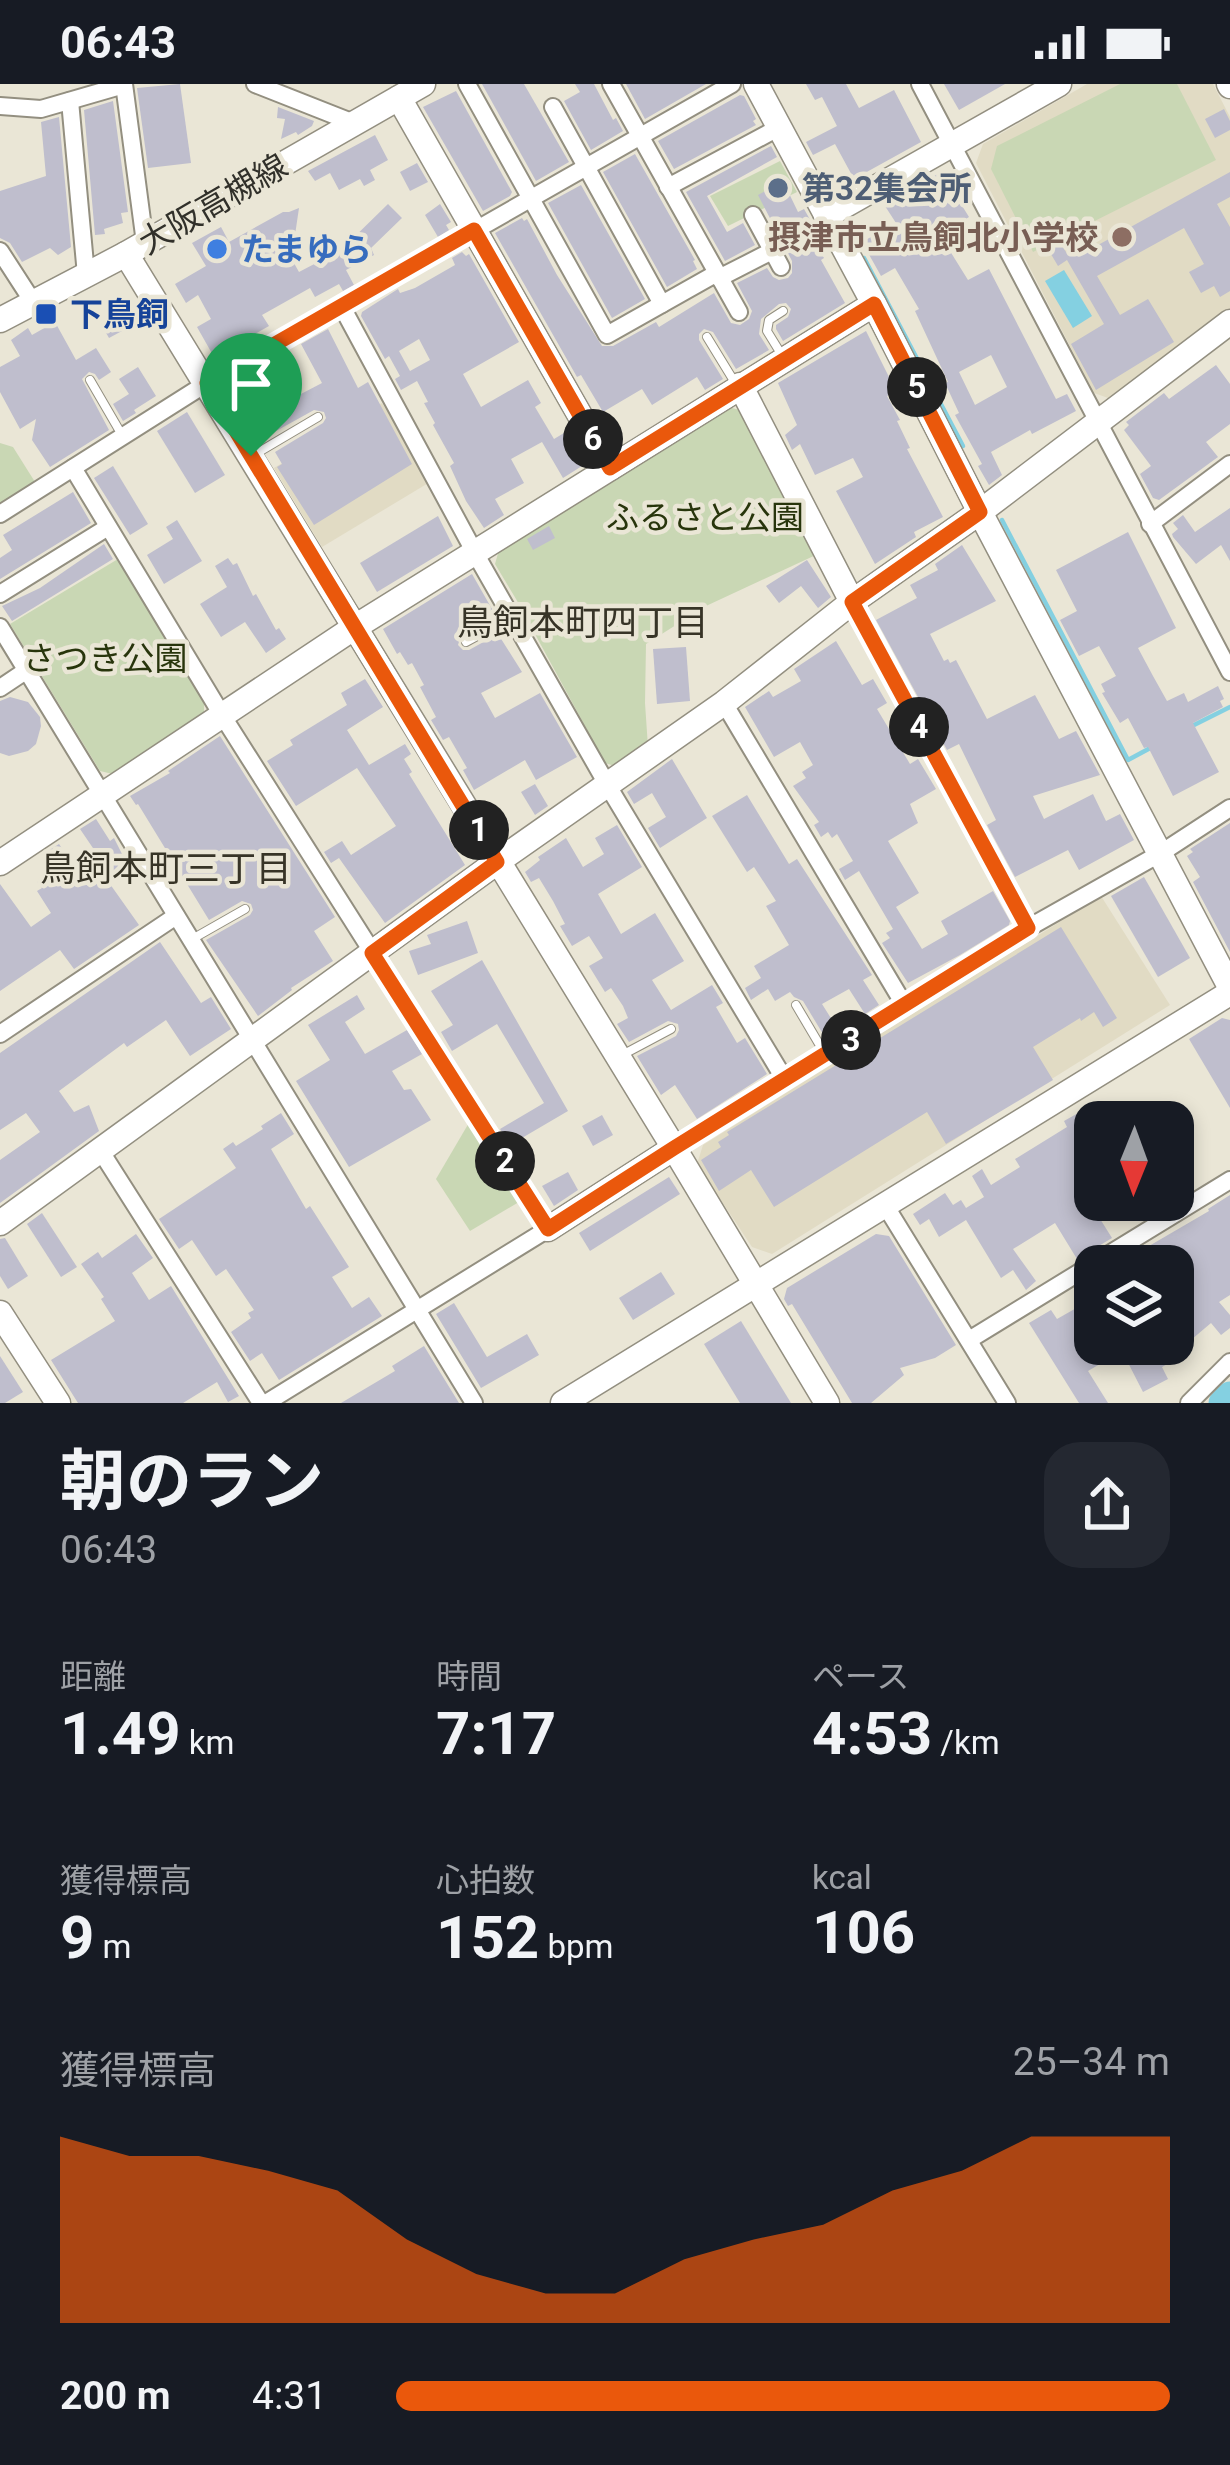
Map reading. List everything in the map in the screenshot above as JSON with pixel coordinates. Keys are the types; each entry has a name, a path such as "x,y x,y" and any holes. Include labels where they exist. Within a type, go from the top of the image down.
{"street":[{"path":"0,106 41,109 124,84 136,249 207,383 827,1403"},
{"path":"255,84 354,123"},
{"name":"大阪高槻線","path":"0,320 136,249 423,84"},
{"path":"467,84 608,335 718,276 776,259 753,214"},
{"path":"610,84 739,312"},
{"path":"0,514 207,383 733,84"},
{"path":"563,1403 1230,990 756,84"},
{"path":"920,84 1230,672"},
{"path":"826,216 1059,84"},
{"path":"400,98 610,468"},
{"path":"70,101 86,275"},
{"path":"553,107 662,304"},
{"path":"668,187 778,128"},
{"path":"1,254 33,302"},
{"path":"0,862 355,627 874,304"},
{"path":"342,307 608,786 785,1080"},
{"path":"0,1223 724,703 852,602 980,512 1230,322"},
{"path":"739,386 1028,928"},
{"path":"1150,524 1230,464"},
{"path":"73,468 548,1229"},
{"path":"0,594 109,527"},
{"path":"0,626 474,1403"},
{"path":"0,688 27,670"},
{"path":"724,703 905,1006"},
{"path":"100,1150 263,1403 1028,928 1230,808"},
{"path":"0,1034 176,916"},
{"path":"1124,1245 1230,1180"},
{"path":"885,1205 1007,1403"},
{"path":"970,1340 1074,1276"},
{"path":"0,1312 58,1403"},
{"path":"1189,1403 1230,1362"}],"lane":[{"path":"783,310 769,320 767,331 784,359"},
{"path":"707,337 739,386"},
{"path":"90,380 123,436"},
{"path":"251,456 318,417"},
{"path":"466,642 512,617"},
{"path":"190,940 245,909"},
{"path":"796,1005 826,1055"},
{"path":"617,1058 670,1029"}],"shaded area":[{"name":"摂津市立鳥飼北小学校","path":"1087,84 1213,84 1230,117 1230,310 1111,399 1094,393 976,163 983,144"},
{"path":"382,403 430,482 322,547 274,468"},
{"path":"1101,896 1170,1005 772,1254 752,1247 697,1164 703,1145"}],"green space":[{"path":"1120,84 1177,84 1216,160 1033,252 991,169 997,146"},
{"path":"780,161 797,192 728,226 710,196"},
{"name":"ふるさと公園","path":"728,407 740,410 818,554 706,606 646,644 648,747 621,768 605,763 495,564 499,550"},
{"path":"0,443 13,447 35,482 0,504"},
{"name":"さつき公園","path":"118,559 204,697 204,717 117,775 100,771 10,624"},
{"path":"470,1121 519,1202 470,1231 436,1179"}],"water":[{"path":"1064,270 1092,316 1073,328 1045,281"}],"building":[{"path":"180,84 191,163 148,168 137,88"},
{"path":"482,84 524,84 569,162 536,181"},
{"path":"575,84 594,84 623,131 591,150 564,101 580,92"},
{"path":"626,84 706,84 645,119"},
{"path":"806,84 846,84 859,108 894,90 921,142 854,179 835,144 813,155 806,142 837,126 822,97 815,100"},
{"path":"944,84 1005,84 959,110"},
{"path":"456,91 512,192 483,211 423,107"},
{"path":"740,95 756,125 674,169 658,141"},
{"path":"113,101 128,212 121,213 123,223 95,235 84,110"},
{"path":"278,107 314,121 312,126 281,139 285,119 277,118"},
{"path":"1224,109 1230,130 1215,138 1205,119"},
{"path":"59,117 71,247 58,255 50,248 22,262 10,243 0,238 0,191 46,176 41,122"},
{"path":"375,135 388,160 370,170 375,180 364,186 360,179 339,190 330,173 315,181 308,171"},
{"path":"771,146 777,157 707,196 727,232 743,223 755,245 725,261 686,192"},
{"path":"635,154 695,260 697,269 667,287 603,172"},
{"path":"417,163 428,182 410,191 400,172"},
{"path":"941,172 969,217 940,235 968,280 989,269 1056,399 1067,394 1076,411 991,452 1002,475 989,485 955,415 959,413 948,382 915,311 919,309 895,268 881,276 862,242 896,223 885,206","holes":["991,355 1007,387 975,405 959,372"]},
{"path":"1230,172 1230,197 1217,204 1230,227 1230,291 1220,297 1214,286 1201,293 1189,272 1204,264 1184,228 1097,276 1120,315 1148,299 1174,342 1096,390 1071,344 1104,324 1067,260 1058,266 1048,249 1060,243 1068,255 1077,250 1080,255"},
{"path":"783,181 798,212 804,209 816,230 810,233 845,303 783,341 776,325 791,309 786,303 779,304 761,319 759,334 769,350 736,369 713,332 704,329 699,340 723,379 705,390 697,377 652,405 642,389 603,412 581,375 577,377 495,233 527,219 602,346 613,346 656,322 659,327 714,293 731,323 740,325 752,311 737,283 767,268 779,280 792,273 792,261 758,195"},
{"path":"581,185 645,299 612,318 548,203"},
{"path":"388,204 402,218 371,248 374,255 346,270 354,285 343,291 339,284 315,297 310,288 262,315 269,326 214,357 197,327 211,319 198,295 186,303 175,284 206,266 192,243 221,227 229,242 299,208 295,235 277,233 299,272 341,250"},
{"path":"440,204 451,222 446,225 449,230 438,237 425,215"},
{"path":"469,254 519,342 463,374 481,407 528,380 541,403 535,407 554,439 569,430 584,457 582,466 563,478 542,442 511,459 524,483 495,499 504,515 484,528 450,466 454,463 417,381 401,390 395,379 400,376 361,316 398,289 400,293 415,288 455,265 452,258","holes":["419,339 430,360 410,371 399,351"]},
{"path":"137,304 146,318 109,338 101,324"},
{"path":"55,322 76,360 96,348 111,372 99,380 89,372 82,379 109,430 50,467 32,440 36,419 20,429 0,392 0,367 20,356 11,340 28,328 32,335"},
{"path":"328,329 358,388 368,382 412,464 314,525 277,467 282,464 275,452 323,423 324,412 314,410 260,440 230,393 233,383 250,373 262,393 290,377 299,395 322,383 301,344"},
{"path":"866,331 896,391 887,396 900,420 907,449 943,517 914,532 916,537 875,564 836,491 863,477 853,458 815,475 800,444 792,450 785,435 797,425 778,383"},
{"path":"1216,365 1230,384 1230,424 1206,442 1218,457 1159,500 1153,498 1140,474 1151,466 1124,430 1129,425 1126,422 1164,393 1169,399"},
{"path":"138,367 156,396 123,421 113,404 129,394 119,379"},
{"path":"187,412 225,475 195,493 157,431"},
{"path":"113,466 148,524 130,535 94,478"},
{"path":"73,492 91,523 0,579 0,558 12,550 3,535"},
{"path":"1230,508 1230,561 1221,545 1196,564 1173,537 1178,529 1173,523 1183,515 1195,532"},
{"path":"438,516 453,546 377,592 360,563"},
{"path":"177,520 202,561 164,584 147,555 173,539 166,527"},
{"path":"549,526 555,538 533,550 527,539"},
{"path":"1128,532 1176,628 1138,648 1167,701 1184,693 1188,702 1218,686 1224,699 1220,701 1223,707 1193,723 1219,772 1173,796 1148,747 1144,748 1128,718 1120,723 1102,693 1101,684 1116,676 1099,646 1079,656 1060,620 1077,611 1056,570"},
{"path":"104,544 113,559 12,621 2,606 40,588"},
{"path":"962,545 996,601 930,634 944,661 956,660 987,719 1035,695 1059,739 1076,731 1100,775 1033,796 1044,819 1093,794 1106,821 1120,814 1134,840 1079,870 1068,850 1015,877 987,825 996,820 959,744 947,750 876,620 917,598 910,585 938,570 935,564"},
{"path":"228,558 233,565 237,563 253,596 286,639 266,653 245,622 221,637 200,604 227,587 215,566"},
{"path":"807,560 831,597 818,608 801,586 779,603 766,586"},
{"path":"472,574 496,616 461,635 458,645 469,650 498,634 522,672 481,693 495,718 540,693 577,757 536,780 525,760 474,790 449,737 443,740 431,720 436,717 412,663 408,665 397,654 383,629"},
{"path":"836,641 862,685 873,679 887,703 877,709 910,764 918,759 936,789 910,804 918,823 888,841 919,893 896,907 922,949 948,934 941,921 993,891 1010,921 908,983 882,943 893,929 859,871 845,880 839,869 853,861 837,834 832,838 828,832 821,837 814,825 819,822 793,786 806,778 802,772 813,765 800,742 774,757 745,707 769,691 773,697 801,681 794,669"},
{"path":"686,647 690,701 657,704 653,649"},
{"path":"365,679 383,707 347,730 369,765 405,744 411,754 404,759 409,774 465,865 385,923 339,858 331,863 324,852 342,841 351,855 396,826 357,768 296,806 267,761 293,745 290,740 347,705 341,693"},
{"path":"10,697 28,702 41,726 36,744 9,756 0,753 0,701"},
{"path":"220,736 335,917 314,931 333,961 258,1016 206,940 250,915 251,904 242,901 209,920 130,796"},
{"path":"672,759 707,818 660,848 648,828 666,817 652,793 634,804 627,792"},
{"path":"535,784 548,806 535,815 521,792"},
{"path":"747,795 789,864 797,859 872,975 863,980 879,1005 865,1014 849,989 822,1004 839,1031 826,1039 803,1001 790,992 775,1001 768,989 751,1000 745,988 761,978 754,966 789,945 766,906 776,901 754,867 747,872 712,816"},
{"path":"96,819 110,841 114,838 126,862 105,877 139,925 74,969 60,950 0,991 0,884 31,927 51,913 37,891 42,888 37,882 57,869 45,853 59,844 74,866 95,851 80,829"},
{"path":"1230,823 1230,952 1193,882 1200,877 1187,856 1193,852 1190,849"},
{"path":"617,825 642,867 598,894 621,934 655,913 684,961 652,980 671,1010 712,985 723,1003 716,1007 737,1043 745,1038 767,1074 697,1119 675,1085 661,1095 637,1056 676,1036 678,1024 668,1021 629,1042 617,1024 628,1018 623,1006 611,988 605,992 589,966 603,958 589,936 572,946 539,878 531,882 525,872 566,838 583,867 604,854 595,838"},
{"path":"1144,877 1190,958 1158,977 1111,896"},
{"path":"467,921 478,953 418,975 409,951 431,944 427,935"},
{"path":"1061,927 1117,1018 1103,1027 1094,1012 1033,1047 1053,1080 946,1144 927,1112 774,1207 751,1170 719,1191 701,1160 721,1147 718,1142 727,1132"},
{"path":"160,942 201,1003 211,997 231,1029 190,1056 166,1020 127,1047 124,1043 59,1091 74,1112 89,1105 99,1131 0,1203 0,1160 40,1132 26,1113 0,1130 0,1053"},
{"path":"482,960 568,1111 510,1145 500,1129 544,1103 497,1024 452,1051 441,1032 453,1025 431,991"},
{"path":"357,995 365,1009 345,1022 365,1054 407,1030 422,1054 392,1071 404,1090 411,1089 431,1120 349,1167 296,1081 330,1060 308,1025"},
{"path":"1222,1018 1230,1020 1230,1108 1189,1039"},
{"path":"281,1113 294,1134 271,1149 306,1209 310,1206 349,1267 332,1277 352,1308 369,1297 382,1316 279,1380 262,1353 250,1361 231,1332 251,1318 248,1313 254,1310 226,1269 216,1276 192,1240 179,1249 159,1219 236,1168 223,1149 233,1142 236,1146"},
{"path":"602,1115 613,1135 593,1146 582,1126"},
{"path":"1074,1115 1074,1221 1101,1221 1112,1238 1100,1245 1074,1245 1074,1254 1055,1223 1013,1249 1036,1281 1026,1290 1013,1270 1001,1278 966,1220 939,1237 929,1219 920,1225 913,1214 945,1193 953,1205 961,1200 966,1208 984,1197 972,1176 982,1169 991,1185 1020,1167 1015,1159 1067,1127 1064,1121"},
{"path":"568,1172 578,1190 554,1206 542,1186"},
{"path":"669,1177 680,1194 590,1251 579,1233"},
{"path":"1230,1195 1230,1295 1219,1302 1230,1315 1230,1328 1221,1335 1211,1323 1194,1337 1194,1245 1151,1245"},
{"path":"42,1213 77,1267 61,1277 27,1224"},
{"path":"136,1234 153,1258 132,1273 149,1300 171,1286 239,1396 228,1402 217,1382 183,1403 78,1403 51,1360 115,1321 81,1264 98,1252 102,1258"},
{"path":"876,1234 889,1236 956,1345 935,1358 900,1368 904,1375 871,1403 852,1403 792,1304 788,1306 784,1299 787,1288"},
{"path":"5,1238 28,1276 8,1289 0,1276 0,1239"},
{"path":"661,1272 675,1294 633,1320 619,1298"},
{"path":"454,1303 487,1357 527,1334 539,1355 481,1388 436,1314"},
{"path":"1074,1309 1074,1365 1098,1365 1088,1371 1108,1403 1079,1403 1029,1323 1051,1310 1057,1319"},
{"path":"741,1321 791,1403 740,1403 704,1344"},
{"path":"424,1346 459,1403 341,1403 395,1371 392,1366"},
{"path":"0,1356 23,1392 5,1403 0,1403"},
{"path":"1129,1365 1166,1365 1162,1367 1168,1379 1143,1392"}],"waterway":[{"path":"864,258 963,446"},
{"path":"1002,520 1128,760 1154,746"},
{"path":"1190,727 1230,707"},
{"path":"1222,1403 1230,1395"}],"place":[{"name":"第32集会所","path":"778,188"},
{"name":"摂津市立鳥飼北小学校","path":"1122,237"},
{"name":"たまゆら","path":"217,249"},
{"name":"下鳥飼","path":"46,314"}],"district":[{"name":"鳥飼本町四丁目","path":"583,623"},
{"name":"鳥飼本町三丁目","path":"166,869"}],"route":[{"path":"474,230 610,468 874,304 980,512 852,602 1028,928 548,1229 372,953 497,862 251,456 207,383 474,230"}]}
